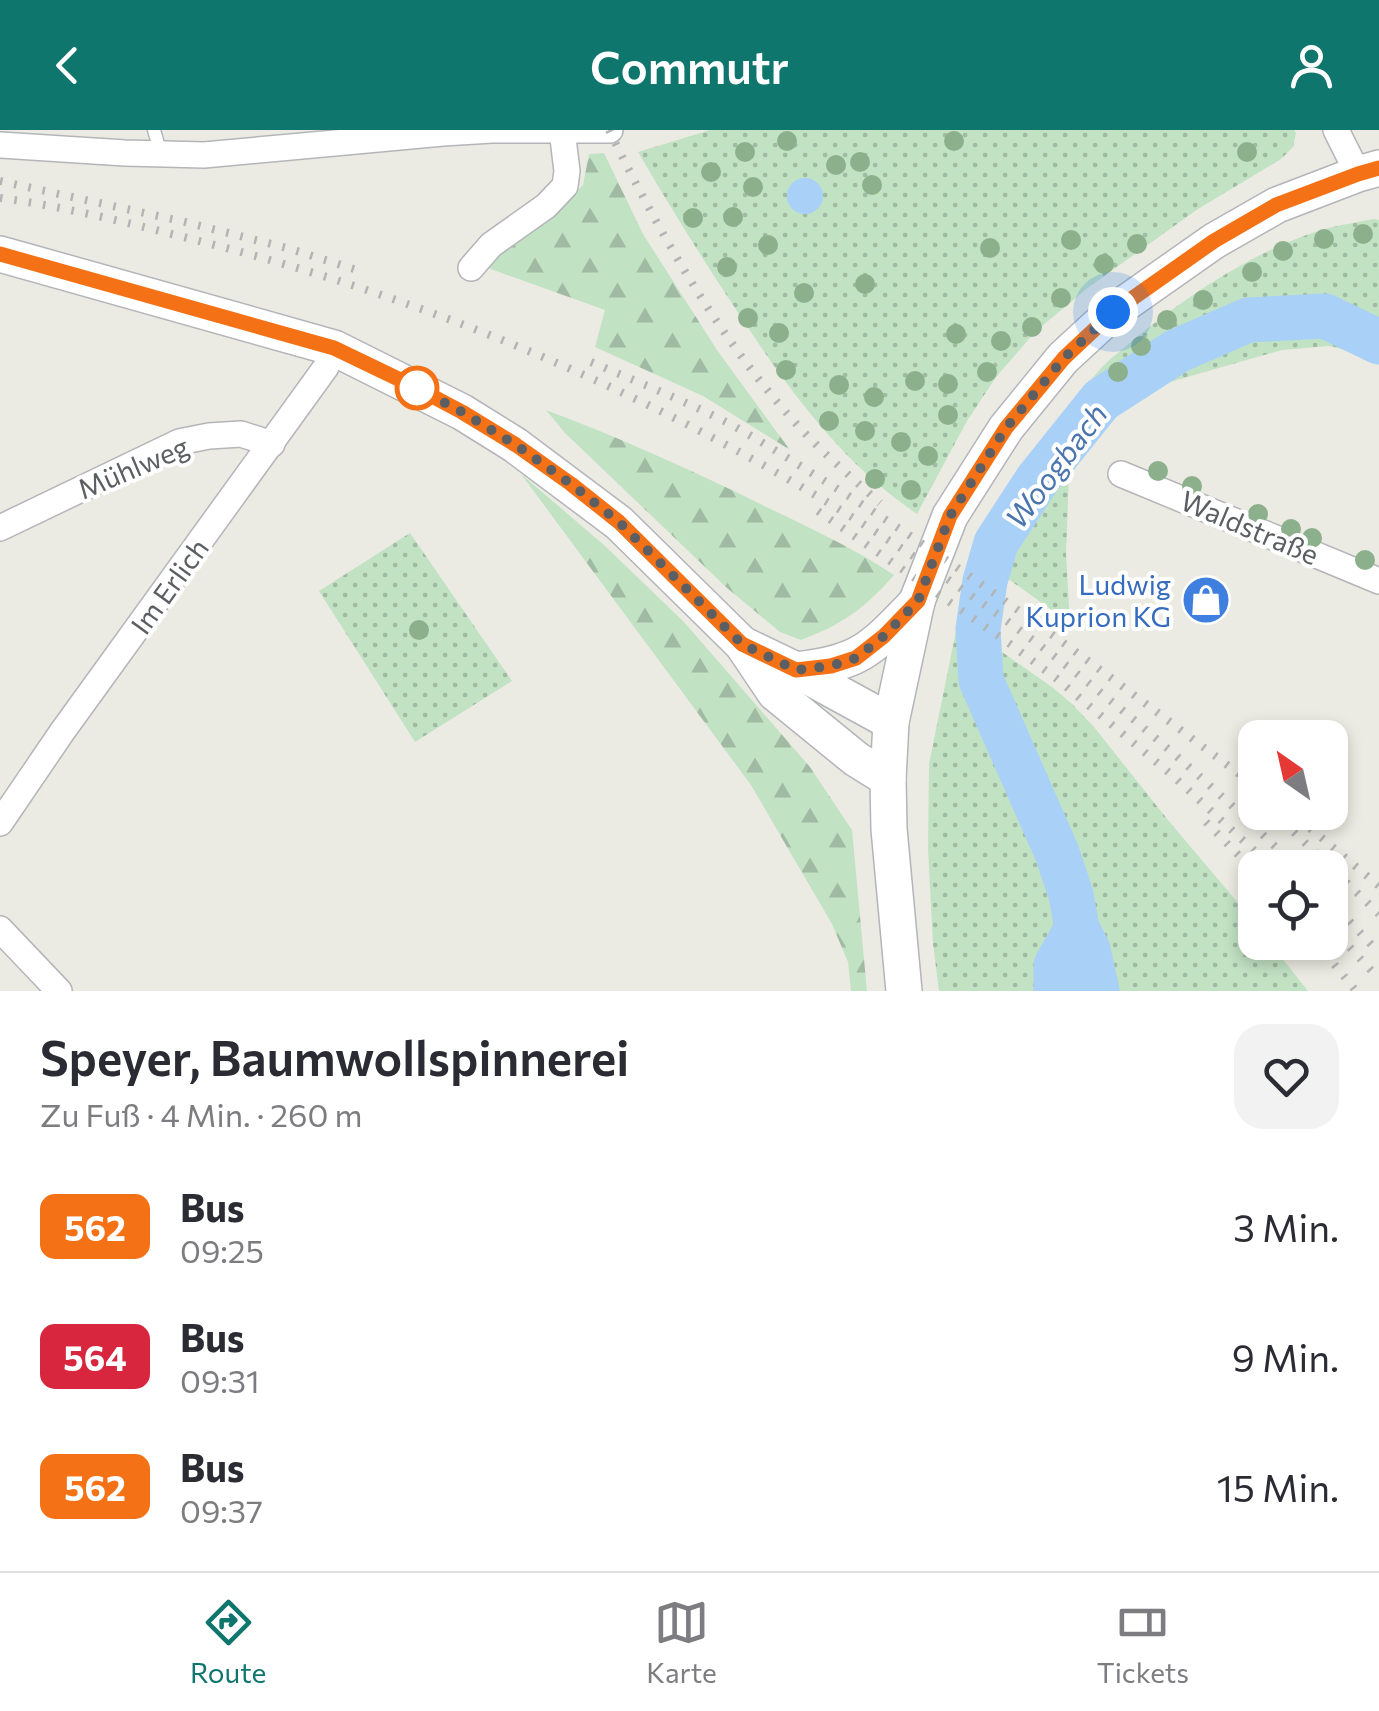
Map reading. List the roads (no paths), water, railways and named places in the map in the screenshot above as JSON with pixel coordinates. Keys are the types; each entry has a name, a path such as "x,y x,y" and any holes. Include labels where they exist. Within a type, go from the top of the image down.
{"main road":[{"path":"904,991 889,829 892,722 918,601 950,516 1006,428 1064,358 1113,312 1214,241 1276,205 1369,171"},
{"path":"0,254 334,348 462,412 516,445 619,522 742,644 776,693 856,759 888,779"},
{"path":"796,670 856,658 918,601"},
{"path":"742,644 892,722"}],"street":[{"path":"0,145 158,142 223,154 443,133 610,130"},
{"path":"1336,130 1369,171"},
{"path":"470,268 491,244 546,206 565,186 562,131"},
{"name":"Im Erlich","path":"0,823 272,444 326,367 334,348"},
{"name":"Mühlweg","path":"0,528 179,442 241,434 272,444"},
{"name":"Waldstraße","path":"1121,474 1379,581"},
{"path":"0,929 59,991"}],"water":[{"path":"805,178 818,183 823,196 818,209 805,214 792,209 787,196 792,183"}],"waterway":[{"name":"Woogbach","path":"1056,991 1056,965 1077,928 1071,895 1057,853 981,680 978,629 996,543 1037,480 1101,400 1177,351 1248,320 1325,316 1379,342"},
{"name":"Woogbach","path":"1077,928 1088,950 1097,991"}],"railway":[{"path":"609,130 669,244 738,352 802,430 880,503"},
{"path":"0,181 185,222 354,269"},
{"path":"0,198 156,230 361,288 510,343 654,408 794,482 928,566 1057,658 1180,759 1278,850"},
{"path":"591,362 730,424 847,495 1003,600 1238,773"},
{"path":"818,511 1057,679 1173,776 1253,850"},
{"path":"1206,822 1238,855"},
{"path":"1292,830 1379,914"},
{"path":"1312,830 1379,886"},
{"path":"1348,919 1379,953"},
{"path":"1348,945 1379,979"},
{"path":"1331,960 1356,991"}],"place":[{"name":"Ludwig Kuprion KG","path":"1206,600"}]}
